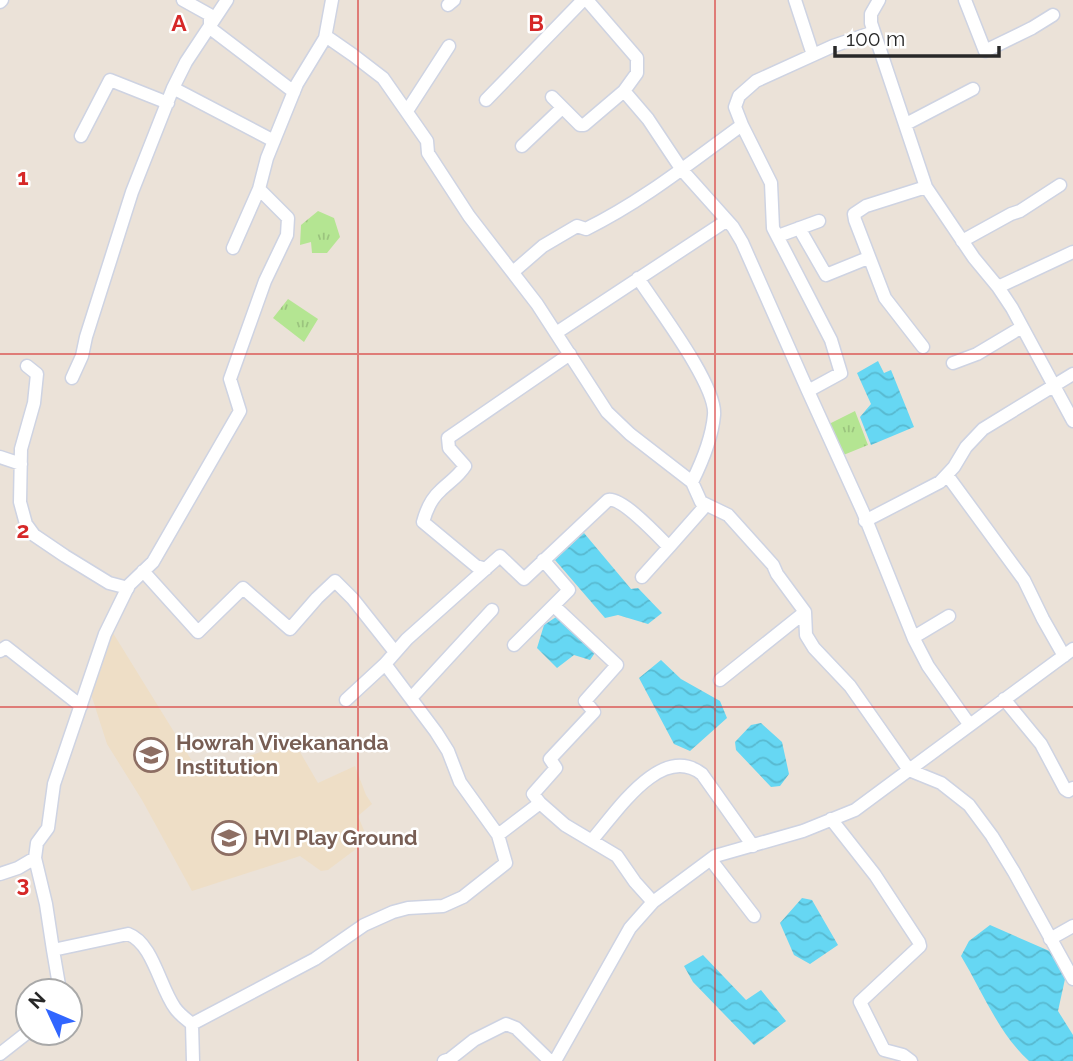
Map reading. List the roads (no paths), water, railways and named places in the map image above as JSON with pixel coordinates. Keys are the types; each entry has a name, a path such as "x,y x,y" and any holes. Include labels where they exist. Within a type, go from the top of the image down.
{"street":[{"path":"183,0 210,15 210,28"},
{"path":"72,378 82,356 132,192 173,88 186,62 227,0"},
{"path":"233,248 259,189 274,141 294,92 324,38 332,0"},
{"path":"486,100 585,0 637,58 637,73 624,91 584,125 576,123 552,97"},
{"path":"795,0 813,55"},
{"path":"879,0 871,13 871,23 926,187 962,241 998,286 1073,422"},
{"path":"965,0 985,51 1053,15"},
{"path":"210,28 294,92"},
{"path":"808,391 841,373 831,340 774,228 771,183 735,107 739,96 756,81 813,55 874,32"},
{"path":"324,38 330,39 383,78 427,141 428,153 469,216 556,333 607,412 630,434 692,482 701,502 728,515 773,565 805,612 806,635 814,648 850,686 909,770 941,783 969,805 1009,863 1073,979"},
{"path":"407,111 449,46"},
{"path":"81,136 110,80 168,103"},
{"path":"173,88 274,141"},
{"path":"906,124 973,89"},
{"path":"624,91 648,119 682,170 733,227 742,242 914,637 928,666 969,724"},
{"path":"522,146 562,108"},
{"path":"513,272 543,246 570,230 577,226 586,229 611,217 669,181 742,125"},
{"path":"962,241 1020,211 1060,185"},
{"path":"923,347 885,298 855,214 866,206 926,187"},
{"path":"58,977 46,904 35,858 37,843 48,828 54,784 106,634 128,588 153,562 240,411 230,379 265,281 287,236 288,218 259,189"},
{"path":"556,333 726,221"},
{"path":"778,236 819,221"},
{"path":"799,228 826,275 869,258"},
{"path":"998,286 1073,252"},
{"path":"638,278 707,385 715,413 702,462 692,482"},
{"path":"953,363 977,354 1022,327"},
{"path":"486,569 476,566 423,522 427,509 438,493 460,475 465,466 449,448 449,438 569,354"},
{"path":"27,366 37,374 34,403 22,449 20,502 26,524 34,535 109,583 128,588"},
{"path":"865,521 940,482 966,447 984,429 1073,374"},
{"path":"0,457 21,464"},
{"path":"444,1061 474,1040 506,1024 516,1028 553,1061 630,928 653,902 715,856 803,831 855,810 1068,652 1043,619 1024,580 947,475"},
{"path":"346,700 429,618 500,556 524,579 612,498 626,507 669,547"},
{"path":"642,577 706,505"},
{"path":"514,646 569,590 543,560"},
{"path":"143,571 198,632 243,588 290,629 335,581 353,599 395,652"},
{"path":"554,606 617,665 585,701 594,712 550,759 556,768 533,794 565,825 617,856 653,902"},
{"path":"412,697 492,610"},
{"path":"720,680 805,612"},
{"path":"914,637 949,616"},
{"path":"0,651 6,646 81,706"},
{"path":"192,1024 314,959 364,925 393,912 408,908 443,906 463,897 506,863 498,835 460,782 448,751 412,697 385,664"},
{"path":"1004,699 1041,744 1065,789 1068,791 1073,788"},
{"path":"592,840 645,779 679,765 694,768 702,774 753,846"},
{"path":"498,835 540,803"},
{"path":"831,819 875,875 920,946 860,1002 884,1050 903,1055 911,1061"},
{"path":"0,874 18,869 35,858"},
{"path":"711,860 754,916"},
{"path":"1050,939 1073,926"},
{"path":"53,950 128,934 137,937 176,1010 192,1024 193,1061"},
{"path":"0,1054 14,1043"}],"water":[{"path":"878,361 884,373 891,370 914,427 871,445 860,417 871,404 857,373"},
{"path":"584,533 631,589 638,588 662,613 648,624 618,615 605,618 555,560"},
{"path":"559,615 599,647 590,660 574,655 557,668 537,648 544,625"},
{"path":"661,660 681,679 720,701 727,718 690,751 674,744 639,678"},
{"path":"761,723 782,742 789,774 780,786 771,787 736,750 735,742 751,725"},
{"path":"802,898 812,900 838,945 810,964 794,955 780,923"},
{"path":"990,925 1054,953 1065,979 1058,1011 1073,1035 1073,1061 1029,1061 1000,1025 961,956 969,941"},
{"path":"703,955 746,1000 761,990 786,1021 754,1045 693,982 684,966"}],"place":[{"name":"Howrah Vivekananda Institution","path":"151,755"},
{"name":"HVI Play Ground","path":"229,838"}]}
